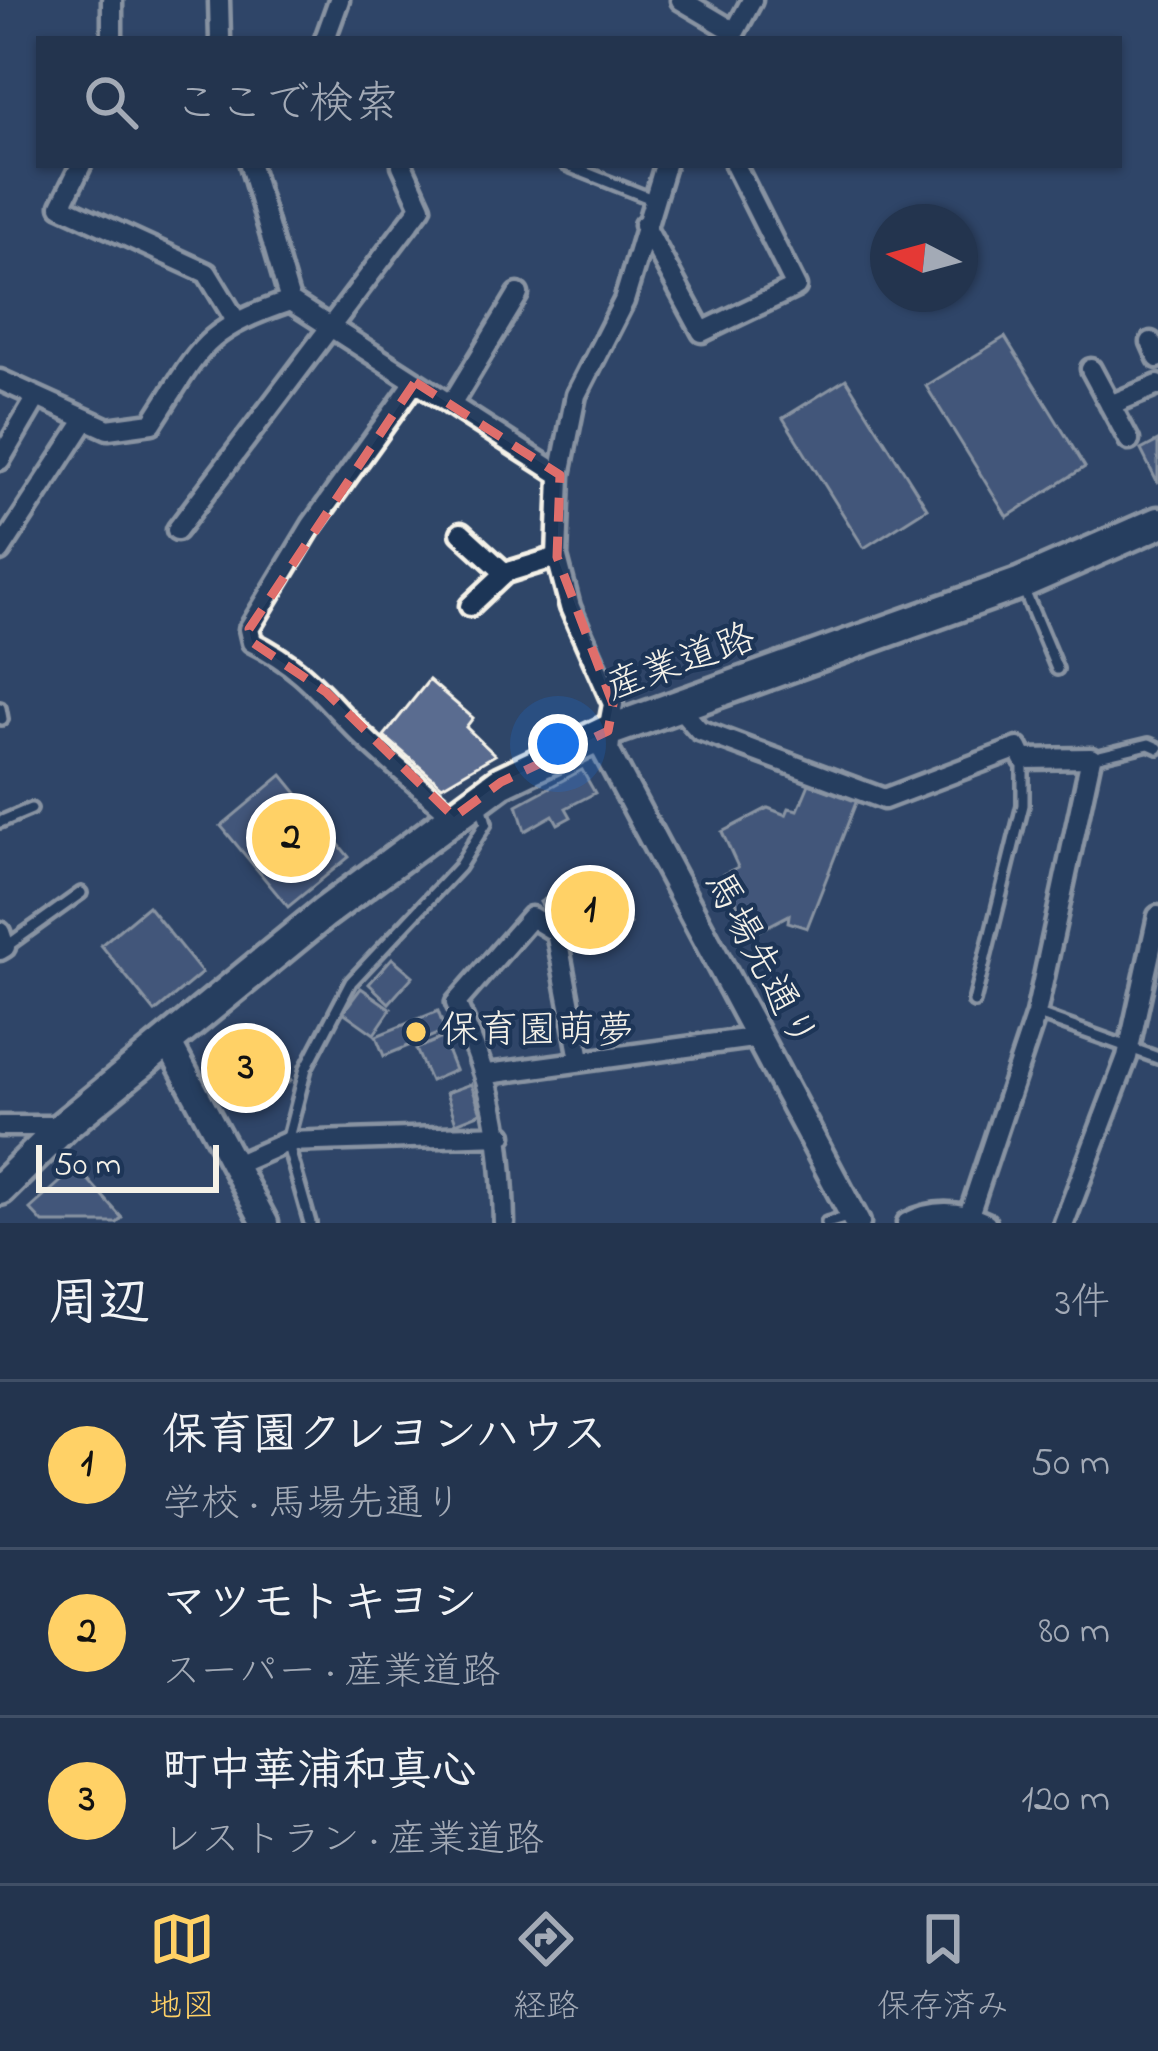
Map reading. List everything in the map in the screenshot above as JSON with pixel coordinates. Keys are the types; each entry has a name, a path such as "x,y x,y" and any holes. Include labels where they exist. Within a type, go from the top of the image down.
{"main road":[{"name":"産業道路","path":"0,1189 64,1126 324,914 501,782 608,731 1021,584 1158,523"}],"street":[{"path":"112,0 112,36"},
{"path":"219,0 220,36"},
{"path":"326,36 339,0"},
{"path":"681,0 733,35 752,0"},
{"path":"80,168 61,206 207,273 235,319"},
{"path":"251,168 290,301 560,476"},
{"path":"177,530 422,207 403,168"},
{"path":"608,731 613,704 570,608 557,557 560,476 576,395 624,302 664,168"},
{"path":"644,225 702,332 796,287 736,168"},
{"path":"451,405 518,294"},
{"path":"0,380 108,429 152,423 203,343 235,319 290,301"},
{"path":"1091,369 1130,440"},
{"path":"415,382 312,525 249,628 252,642 286,659 326,692 363,737 466,808"},
{"path":"1110,404 1158,386"},
{"path":"0,460 37,397"},
{"path":"0,551 86,419"},
{"path":"461,533 505,573"},
{"path":"470,606 505,573 557,557"},
{"path":"678,706 699,730 884,799 1018,748 1023,759 1091,758 1036,1014 978,1219 928,1211 907,1223"},
{"name":"馬場先通り","path":"608,731 606,751 855,1220"},
{"path":"1064,1223 1130,1046 1158,916"},
{"path":"504,1223 502,1135 488,1074 456,1003 531,917 556,932 580,1060"},
{"path":"488,1074 760,1037"},
{"path":"168,1042 266,1223"},
{"path":"0,1126 64,1126"},
{"path":"235,1166 286,1142 502,1135"}],"lane":[{"path":"574,168 652,199"},
{"path":"1021,584 1057,669"},
{"path":"1091,758 1149,744 1158,748"},
{"path":"974,1002 1023,805 1023,759"},
{"path":"310,1223 286,1142 306,1068 351,982 459,867 486,823 466,808"},
{"path":"0,822 32,809"},
{"path":"2,943 81,893"},
{"path":"1036,1014 1158,1058"},
{"path":"827,1223 855,1220"}],"highlighted area":[{"path":"415,382 560,475 557,557 613,704 608,731 501,782 454,817 326,692 252,642 249,629"}],"building":[{"path":"1005,337 1085,467 1007,517 926,386"},
{"path":"846,379 927,508 864,548 783,418"},
{"path":"1158,441 1158,484 1141,450"},
{"path":"429,680 473,718 466,727 495,755 442,786 384,736"},
{"path":"582,770 595,793 566,808 571,817 558,824 553,815 525,831 517,805"},
{"path":"282,775 349,857 288,907 221,826"},
{"path":"809,784 857,800 807,928 788,922 789,915 753,934 722,875 738,867 722,832 768,808 786,815 789,808 798,810"},
{"path":"592,869 630,924 598,945 550,920 540,902"},
{"path":"148,906 202,973 155,1012 101,945"},
{"path":"392,958 413,976 389,1003 369,984"},
{"path":"361,988 391,1009 374,1034 343,1012"},
{"path":"438,1011 445,1031 384,1056 376,1036"},
{"path":"249,1030 291,1080 255,1110 214,1060"},
{"path":"442,1038 455,1070 430,1081 416,1049"},
{"path":"471,1084 481,1113 456,1123 446,1093"},
{"path":"77,1167 122,1218 117,1223 43,1223 30,1209"}],"place":[{"name":"マツモトキヨシ","path":"291,838"},
{"name":"保育園クレヨンハウス","path":"590,910"},
{"name":"保育園萌夢","path":"416,1032"},
{"name":"町中華浦和真心","path":"246,1068"}]}
